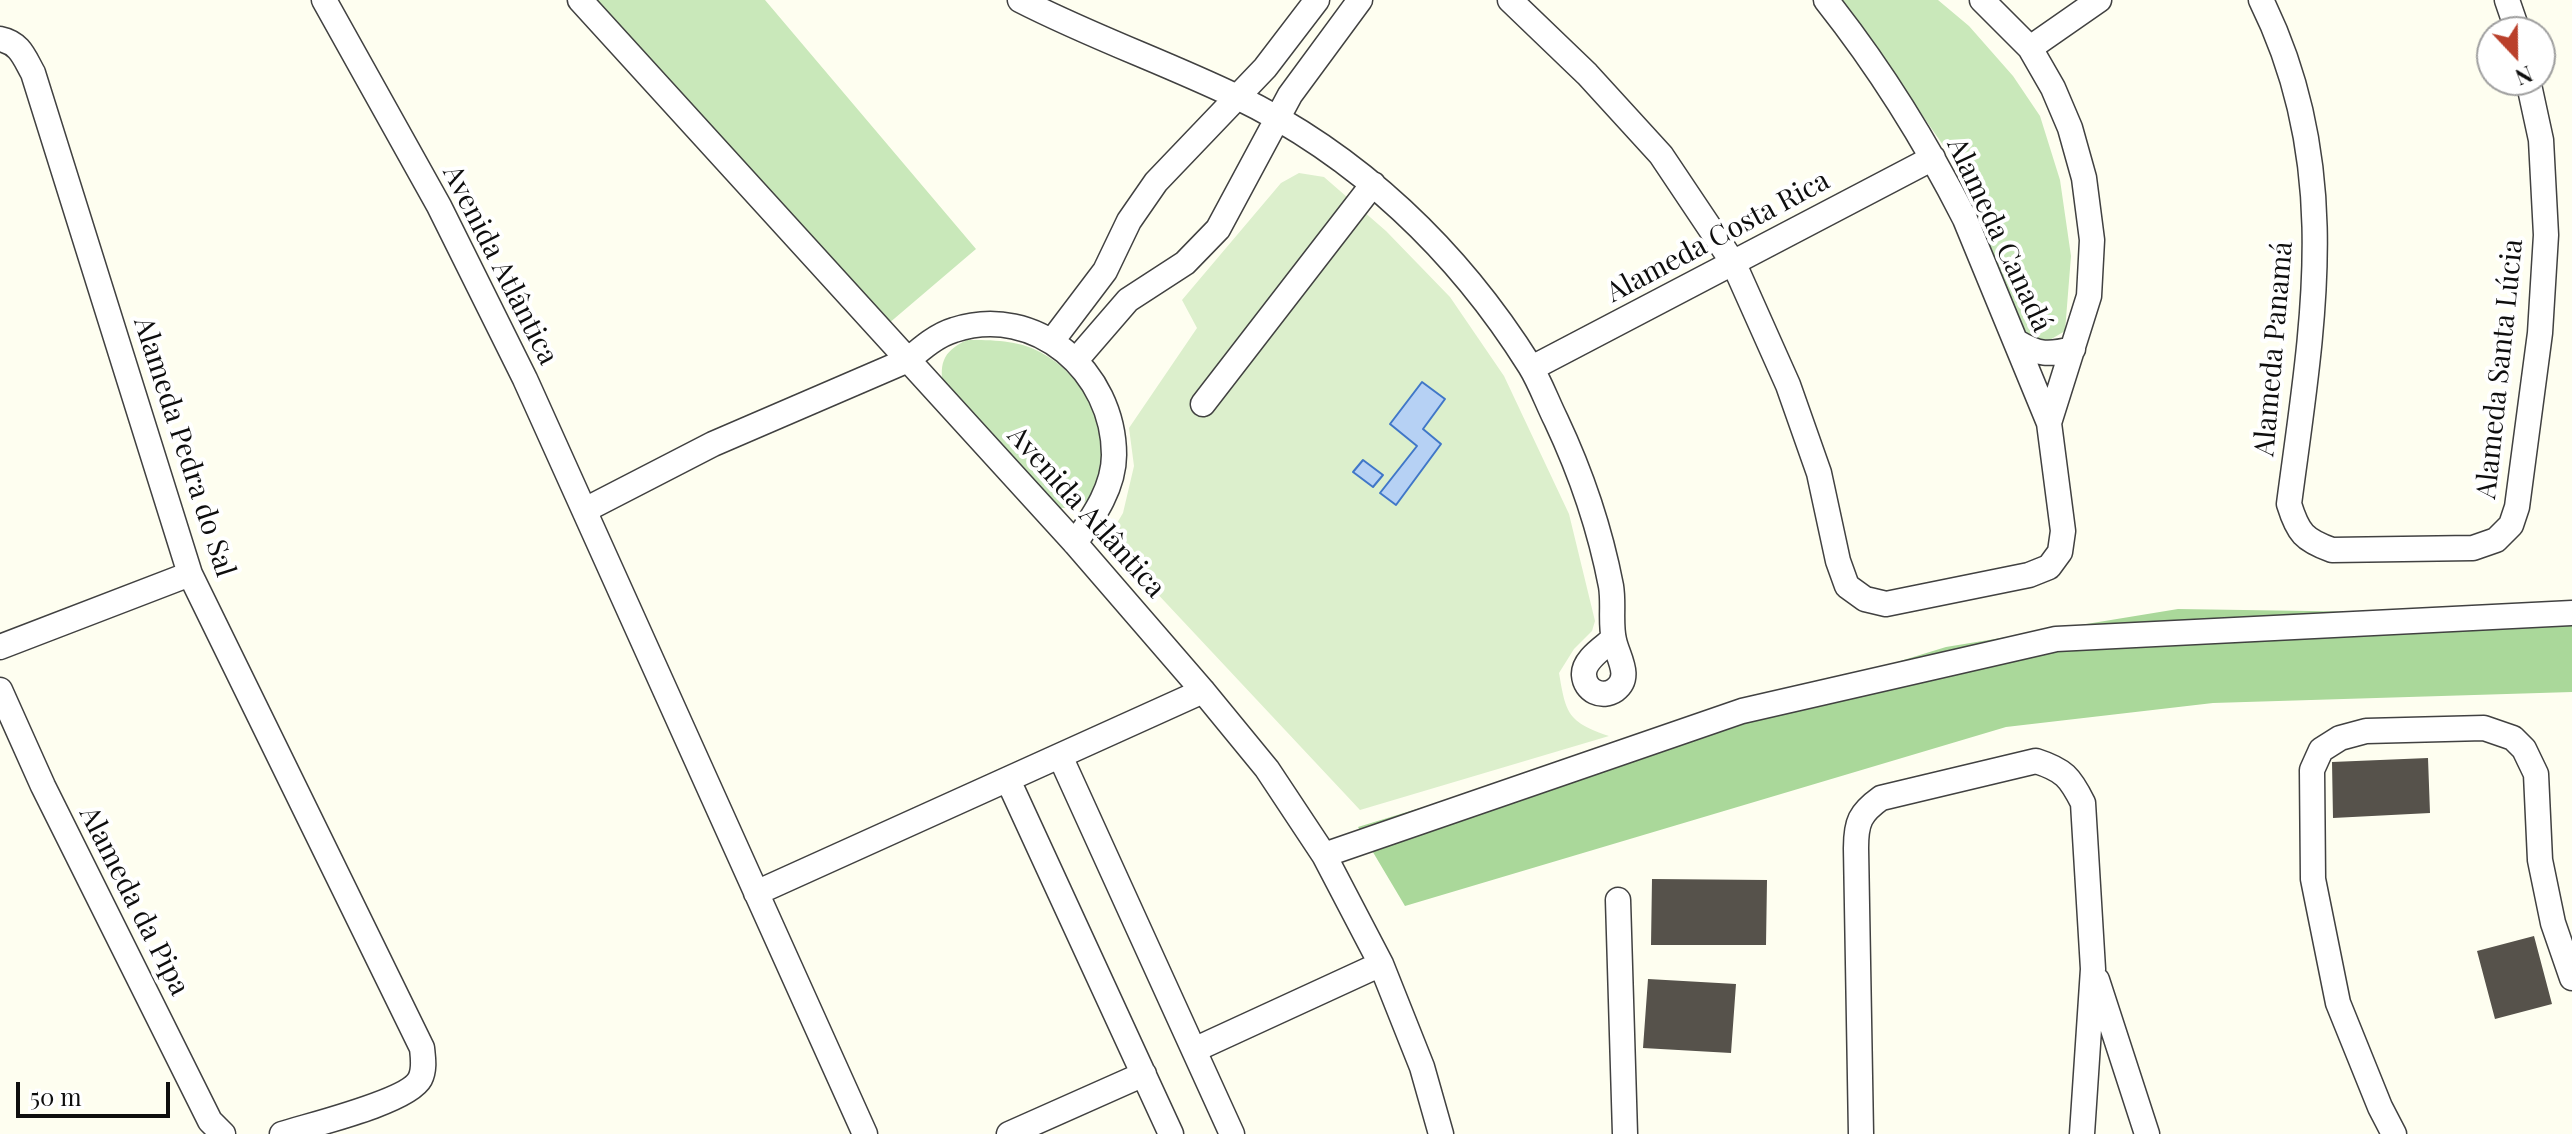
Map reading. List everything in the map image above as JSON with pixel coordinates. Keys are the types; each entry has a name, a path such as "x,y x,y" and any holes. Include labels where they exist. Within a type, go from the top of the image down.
{"street":[{"name":"Avenida Atlântica","path":"324,0 439,206 525,379 865,1134"},
{"name":"Avenida Atlântica","path":"580,0 1075,543 1267,769 1324,855 1381,964 1422,1067 1441,1134"},
{"path":"1020,0 1061,21 1239,98 1318,142 1373,184 1432,239 1485,301 1532,368 1570,450 1596,521 1611,589 1613,639"},
{"path":"1052,341 1105,271 1129,221 1156,182 1239,98 1317,0"},
{"path":"1077,359 1128,300 1185,263 1218,229 1290,95 1360,0"},
{"path":"1510,0 1587,74 1661,155 1734,264 1788,385 1819,473 1838,561 1847,586 1865,599 1886,604 2029,575 2049,567 2060,552 2063,531 2049,423 2089,296 2092,240 2084,178 2070,128 2053,88 2030,48 1982,0"},
{"name":"Alameda Canadá","path":"1826,0 1854,35 1933,158 1965,219 2049,423"},
{"path":"2030,48 2099,0"},
{"name":"Alameda Panamá","path":"2261,0 2276,31 2299,100 2311,163 2316,230 2313,320 2289,504 2296,527 2311,542 2332,550 2473,548"},
{"name":"Alameda Pedra do Sal","path":"6,41 20,49 33,73 190,574 422,1048 424,1068 421,1077 416,1085 396,1098 282,1134"},
{"name":"Alameda Santa Lúcia","path":"2473,548 2496,540 2511,525 2517,507 2540,333 2546,235 2541,140 2531,96"},
{"name":"Alameda Costa Rica","path":"1532,368 1933,158"},
{"path":"1203,404 1373,184"},
{"path":"585,510 713,444 908,360 951,330 979,324 1016,328 1052,341 1077,359 1098,390 1111,421 1115,457 1108,489 1075,543"},
{"path":"2017,342 2033,351 2052,354 2073,349"},
{"path":"0,647 190,574"},
{"path":"1324,855 1742,711 2056,639 2572,613"},
{"name":"Alameda da Pipa","path":"0,690 43,786 210,1121 223,1134"},
{"path":"756,893 1203,691"},
{"path":"2394,1134 2338,1003 2313,879 2312,770 2321,750 2340,738 2366,731 2484,728 2513,738 2524,749 2536,774 2540,860 2553,923 2572,978"},
{"path":"1060,756 1232,1134"},
{"path":"1861,1134 1856,829 1865,809 1881,798 2036,761 2056,767 2072,781 2083,803 2093,969 2082,1134"},
{"path":"1008,780 1171,1134"},
{"path":"1618,900 1625,1134"},
{"path":"1194,1050 1381,964"},
{"path":"2093,969 2147,1134"},
{"path":"1009,1134 1144,1074"}],"green space":[{"path":"591,0 765,0 976,249 888,324"},
{"path":"1832,0 1938,0 1969,26 2013,76 2040,116 2060,180 2071,256 2065,331 2048,341 2034,341 2021,328 1952,158 1863,30"},
{"path":"1299,173 1324,177 1386,231 1450,297 1504,376 1569,514 1595,621 1592,631 1574,649 1559,673 1564,698 1577,721 1609,736 1360,810 1107,540 1123,513 1134,466 1129,428 1197,328 1182,300 1281,183"},
{"path":"967,340 1005,342 1032,348 1063,368 1082,389 1097,420 1102,456 1096,489 1087,501 1073,507 1054,507 944,392 944,360 952,349"},
{"path":"2178,609 2572,615 2572,692 2213,703 2006,727 1405,906 1358,827 1946,647"}],"water":[{"path":"1422,382 1445,399 1423,429 1441,444 1396,505 1380,493 1417,446 1390,424"},
{"path":"1363,460 1383,475 1373,487 1353,472"}],"building":[{"path":"2428,758 2430,813 2333,818 2332,762"},
{"path":"1652,879 1767,880 1766,945 1651,945"},
{"path":"2534,936 2552,1004 2495,1019 2477,951"},
{"path":"1648,979 1736,984 1731,1053 1643,1048"}]}
